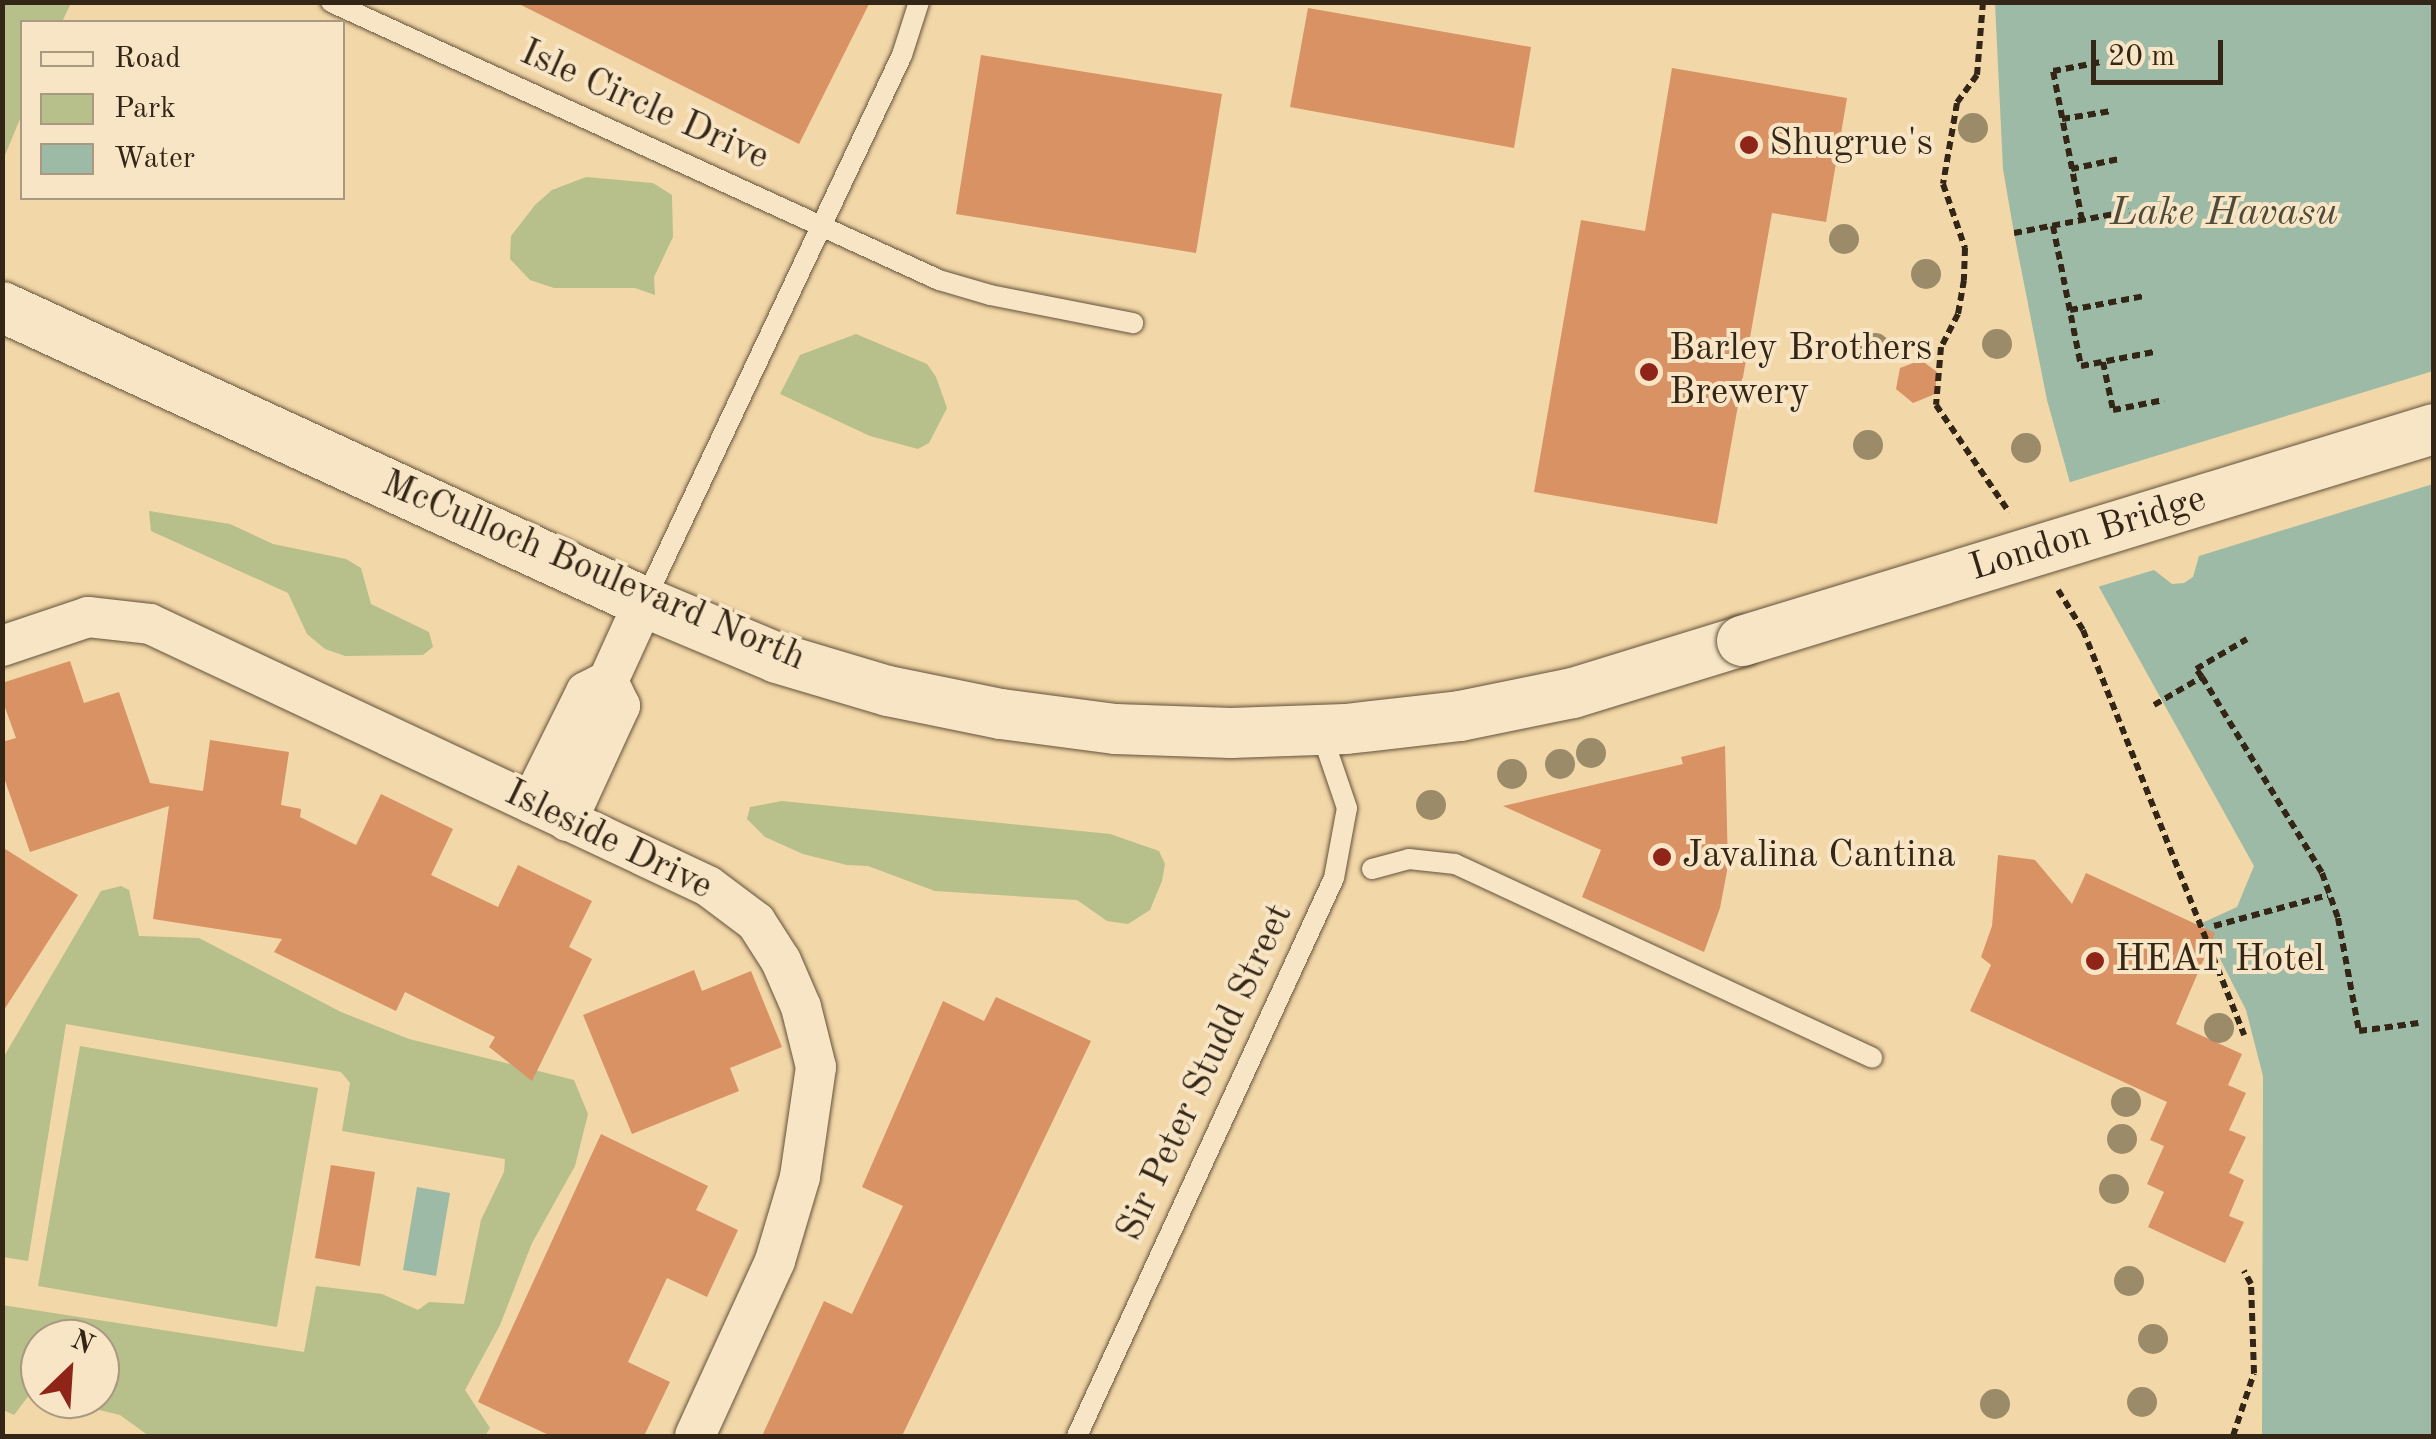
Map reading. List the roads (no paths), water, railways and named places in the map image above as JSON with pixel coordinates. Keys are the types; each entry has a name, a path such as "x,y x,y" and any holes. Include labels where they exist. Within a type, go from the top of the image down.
{"street":[{"name":"McCulloch Boulevard North","path":"2,307 644,602 777,658 888,691 1001,714 1115,729 1230,734 1321,730 1460,716 1574,692 1742,642"},
{"name":"London Bridge","path":"1742,642 2434,429"},
{"path":"531,803 586,692 608,681 644,602"},
{"name":"Isleside Drive","path":"2,646 88,616 150,624 708,886 756,922 781,960 801,1007 816,1067 800,1177 774,1260 695,1436"},
{"path":"567,820 620,706 608,681"}],"lane":[{"name":"Isle Circle Drive","path":"331,2 964,289 1132,322"},
{"path":"644,602 818,224 902,54 919,2"},
{"name":"Sir Peter Studd Street","path":"1076,1436 1328,895 1340,861 1347,808 1321,730"},
{"path":"1372,869 1409,858 1455,864 1872,1058"}],"water":[{"name":"Lake Havasu","path":"1995,3 2433,3 2433,1436 2262,1436 2263,1076 2246,1010 2202,923 2237,907 2254,866 2099,587 2047,400 2014,233 2003,169"},
{"path":"417,1187 450,1193 436,1276 403,1270"}],"place":[{"name":"Shugrue's","path":"1749,145"},
{"name":"Barley Brothers Brewery","path":"1649,372"},
{"name":"Javalina Cantina","path":"1662,857"},
{"name":"HEAT Hotel","path":"2095,961"}]}
